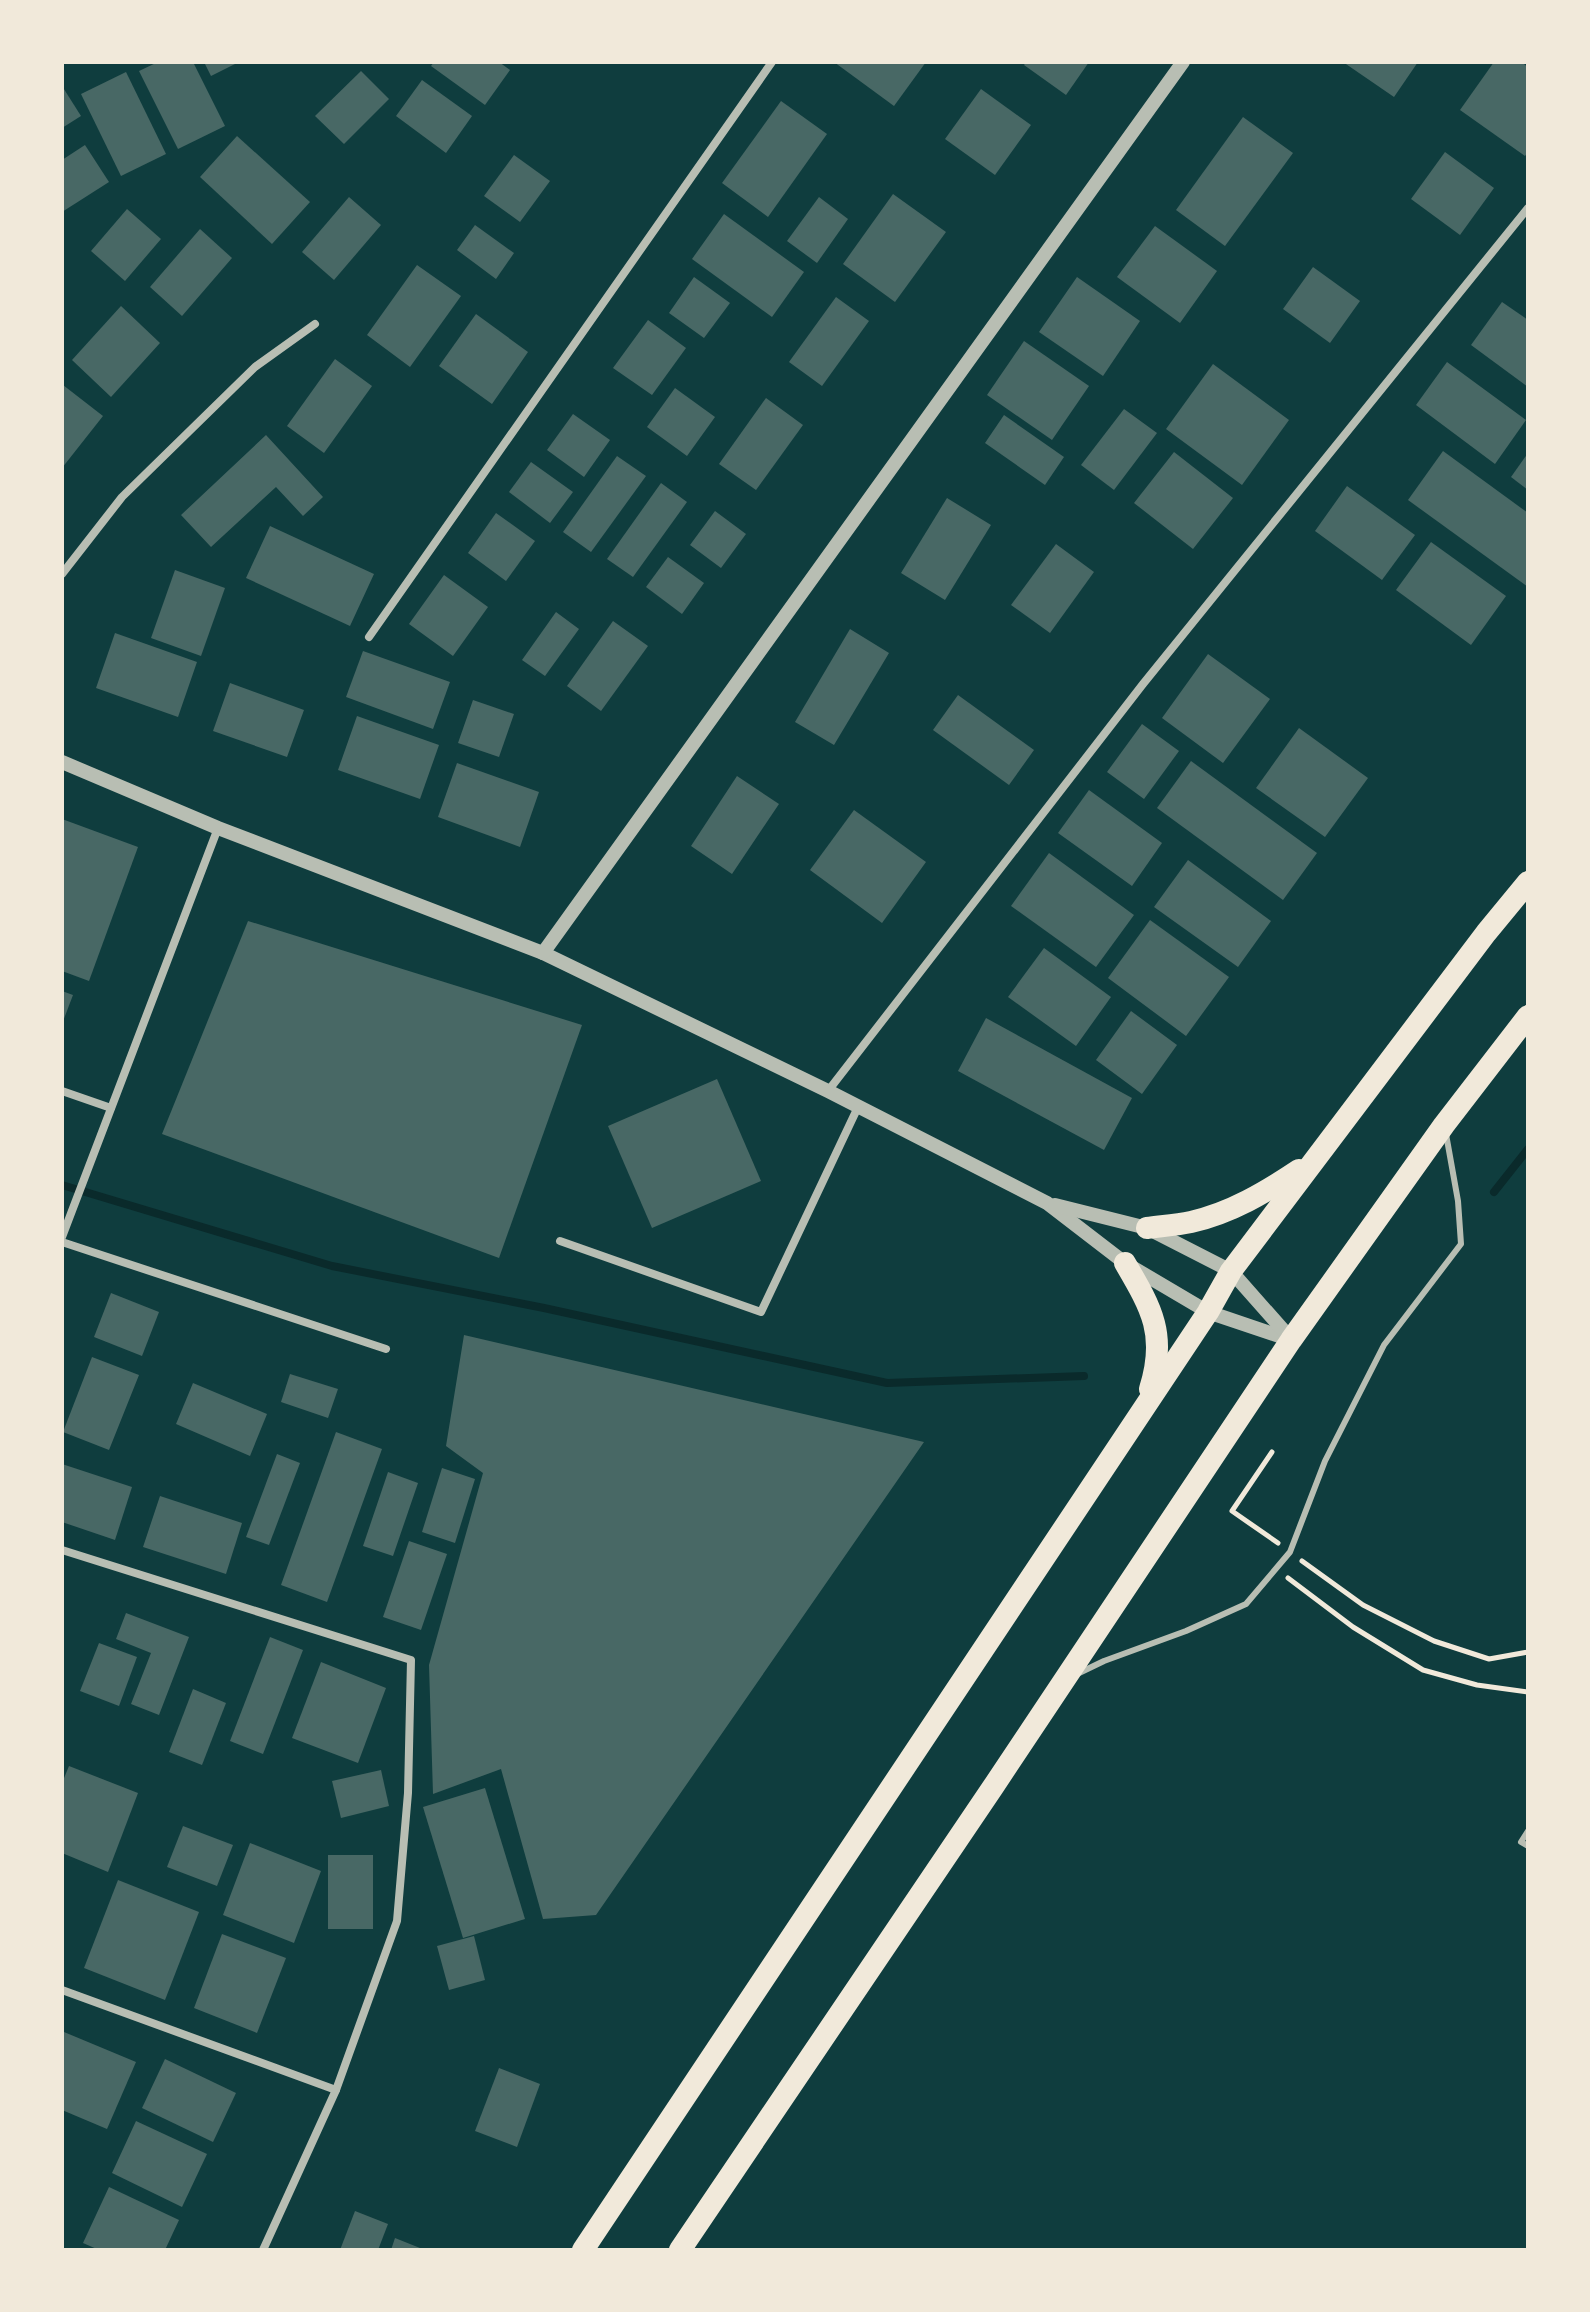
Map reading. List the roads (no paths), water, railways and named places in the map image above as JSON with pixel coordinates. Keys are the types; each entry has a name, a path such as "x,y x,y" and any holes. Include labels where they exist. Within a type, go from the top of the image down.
{"highway":[{"path":"583,2250 1208,1312 1231,1271 1486,933 1528,882"},
{"path":"680,2250 1291,1340 1444,1125 1528,1016"},
{"path":"1147,1228 1192,1222 1245,1204 1314,1161"},
{"path":"1125,1263 1152,1314 1159,1344 1145,1407"}],"street":[{"path":"369,637 772,62"},
{"path":"543,953 1183,62"},
{"path":"828,1091 1143,684 1528,208"},
{"path":"62,574 122,497 255,367 315,324"},
{"path":"62,762 218,828 543,953 828,1091 1047,1203 1125,1263 1208,1312 1291,1340"},
{"path":"218,828 62,1239 386,1349"},
{"path":"62,1091 111,1108"},
{"path":"560,1241 761,1312 858,1107"},
{"path":"1047,1203 1147,1228 1231,1271 1291,1340"},
{"path":"62,1550 411,1660 408,1793 397,1921 336,2090 263,2250"},
{"path":"62,1990 336,2090"}],"lane":[{"path":"1066,1678 1246,1604 1290,1552 1325,1461 1384,1345 1461,1244 1458,1201 1444,1125"},
{"path":"1528,1831 1521,1842 1528,1846"}],"waterway":[{"path":"1494,1192 1528,1149"},
{"path":"62,1185 332,1266 544,1308 887,1383 1084,1376"}]}
